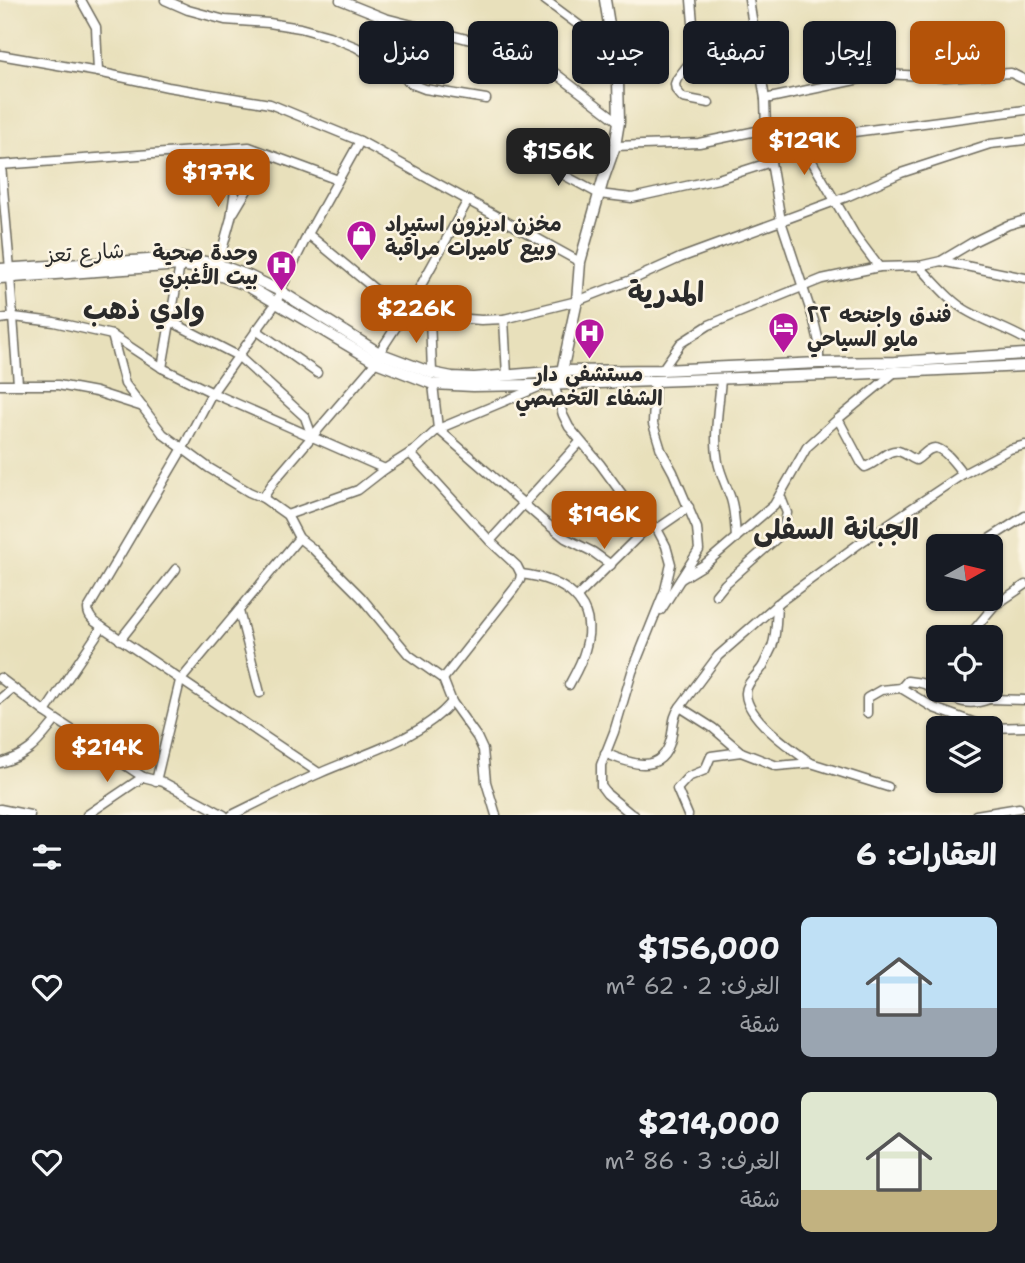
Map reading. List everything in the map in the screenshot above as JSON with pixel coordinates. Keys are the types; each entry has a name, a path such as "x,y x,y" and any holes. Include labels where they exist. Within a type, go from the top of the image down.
{"main road":[{"path":"605,0 609,21"},
{"path":"557,384 577,301 580,262 615,146 619,122 618,84"},
{"name":"شارع تعز","path":"5,273 181,258 217,269 246,285 278,296 378,357 433,379 473,386 720,379 1025,355"},
{"name":"شارع تعز","path":"5,273 180,265 217,269"},
{"name":"شارع تعز","path":"433,379 561,371 662,370 819,363 895,367 1025,366"}],"street":[{"path":"81,0 96,27 98,72"},
{"path":"165,0 188,10 225,20 269,23 328,36 356,47 393,69 412,85 486,99"},
{"path":"340,0 385,18 533,56 619,122"},
{"path":"545,0 573,21"},
{"path":"691,0 695,46 692,58 677,79 676,90 683,98 709,103"},
{"path":"749,0 781,221 819,342 819,363"},
{"path":"0,55 98,72 167,88 270,104 360,141 580,262"},
{"path":"765,99 884,74 944,77 1011,72 1025,80"},
{"path":"768,140 799,139 1025,110"},
{"path":"615,146 699,143 766,129"},
{"path":"799,139 855,235 879,267"},
{"path":"308,234 383,296 430,316 504,319 577,301 680,258 846,197 901,173 990,144 1025,140"},
{"path":"319,773 120,640 88,614 212,393 278,296 308,234 360,141"},
{"path":"18,384 13,317 5,273 1,165 249,147 338,180"},
{"path":"217,269 231,218 241,148"},
{"path":"538,149 548,157 559,173 599,194 632,198 718,179 771,162"},
{"path":"231,218 268,155"},
{"path":"263,498 274,481 378,357 410,307 467,202"},
{"path":"662,370 681,343 709,325 803,286 822,279 879,267 919,266 941,261 973,242 1025,220"},
{"path":"941,261 1025,278"},
{"path":"162,368 180,265"},
{"path":"919,266 967,311 1025,339"},
{"path":"430,316 438,429 565,538 611,565"},
{"path":"0,319 13,317 111,335 162,368 212,393 385,469"},
{"path":"504,319 507,376"},
{"path":"170,321 238,356 305,417 312,436"},
{"path":"256,330 317,373"},
{"path":"111,335 125,384 163,434 209,468 263,498 287,515 299,538 361,597 409,654 443,679 452,702 477,737 496,815"},
{"path":"681,579 704,565 774,505 807,447 895,367"},
{"path":"720,379 718,460 735,517 736,538"},
{"path":"653,623 699,550 697,528 661,450 653,424 655,381"},
{"path":"557,384 563,415 569,427 630,505 654,527 666,546 671,564 665,590 632,673 601,765 601,786 634,815"},
{"path":"0,386 58,385 96,392 143,407"},
{"path":"287,515 358,490 410,453 438,429 542,385"},
{"path":"838,419 865,467 891,451 903,452 916,460 935,447 941,449 963,474"},
{"path":"489,541 580,442"},
{"path":"605,753 629,763 650,764 658,761 664,756 671,741 674,714 719,656 777,604 860,543 963,474 1025,444"},
{"path":"410,453 489,541 515,564 521,574 514,589 443,679"},
{"path":"716,595 778,538 787,513 780,495"},
{"path":"577,597 654,527 689,507"},
{"path":"997,534 1025,516"},
{"path":"156,781 180,681 299,538"},
{"path":"120,640 176,569"},
{"path":"521,574 539,576 566,588 577,597 583,608 588,622 586,649 569,685"},
{"path":"978,625 994,606 1025,584"},
{"path":"777,604 773,645 762,668 748,685 746,693 755,714 776,738 811,763 888,788"},
{"path":"239,611 260,692"},
{"path":"45,712 102,627"},
{"path":"0,678 56,720 143,777 163,782 224,815"},
{"path":"901,688 908,681 926,685"},
{"path":"0,699 13,688"},
{"path":"867,713 867,698 881,690 901,688 934,708 956,716"},
{"path":"1003,699 1025,700"},
{"path":"232,815 319,773 398,740 427,725 452,702"},
{"path":"680,707 741,752 777,766 811,763"},
{"path":"0,763 32,750 56,720"},
{"path":"1003,729 1025,727"},
{"path":"678,815 687,815 677,789 688,777 705,769 711,757 741,752"},
{"path":"87,815 143,777"},
{"path":"0,809 30,815"},
{"path":"976,815 1018,810"}],"place":[{"name":"مخزن اديزون استيراد وبيع كاميرات مراقبة","path":"362,263"},
{"name":"وحدة صحية بيت الأغبري","path":"281,292"},
{"name":"فندق واجنحه ٢٢ مايو السياحي","path":"784,354"},
{"name":"مستشفى دار الشفاء التخصصي","path":"589,361"}],"district":[{"name":"المدرية","path":"666,292"},
{"name":"وادي ذهب","path":"144,309"},
{"name":"الجبانة السفلى","path":"836,529"}]}
